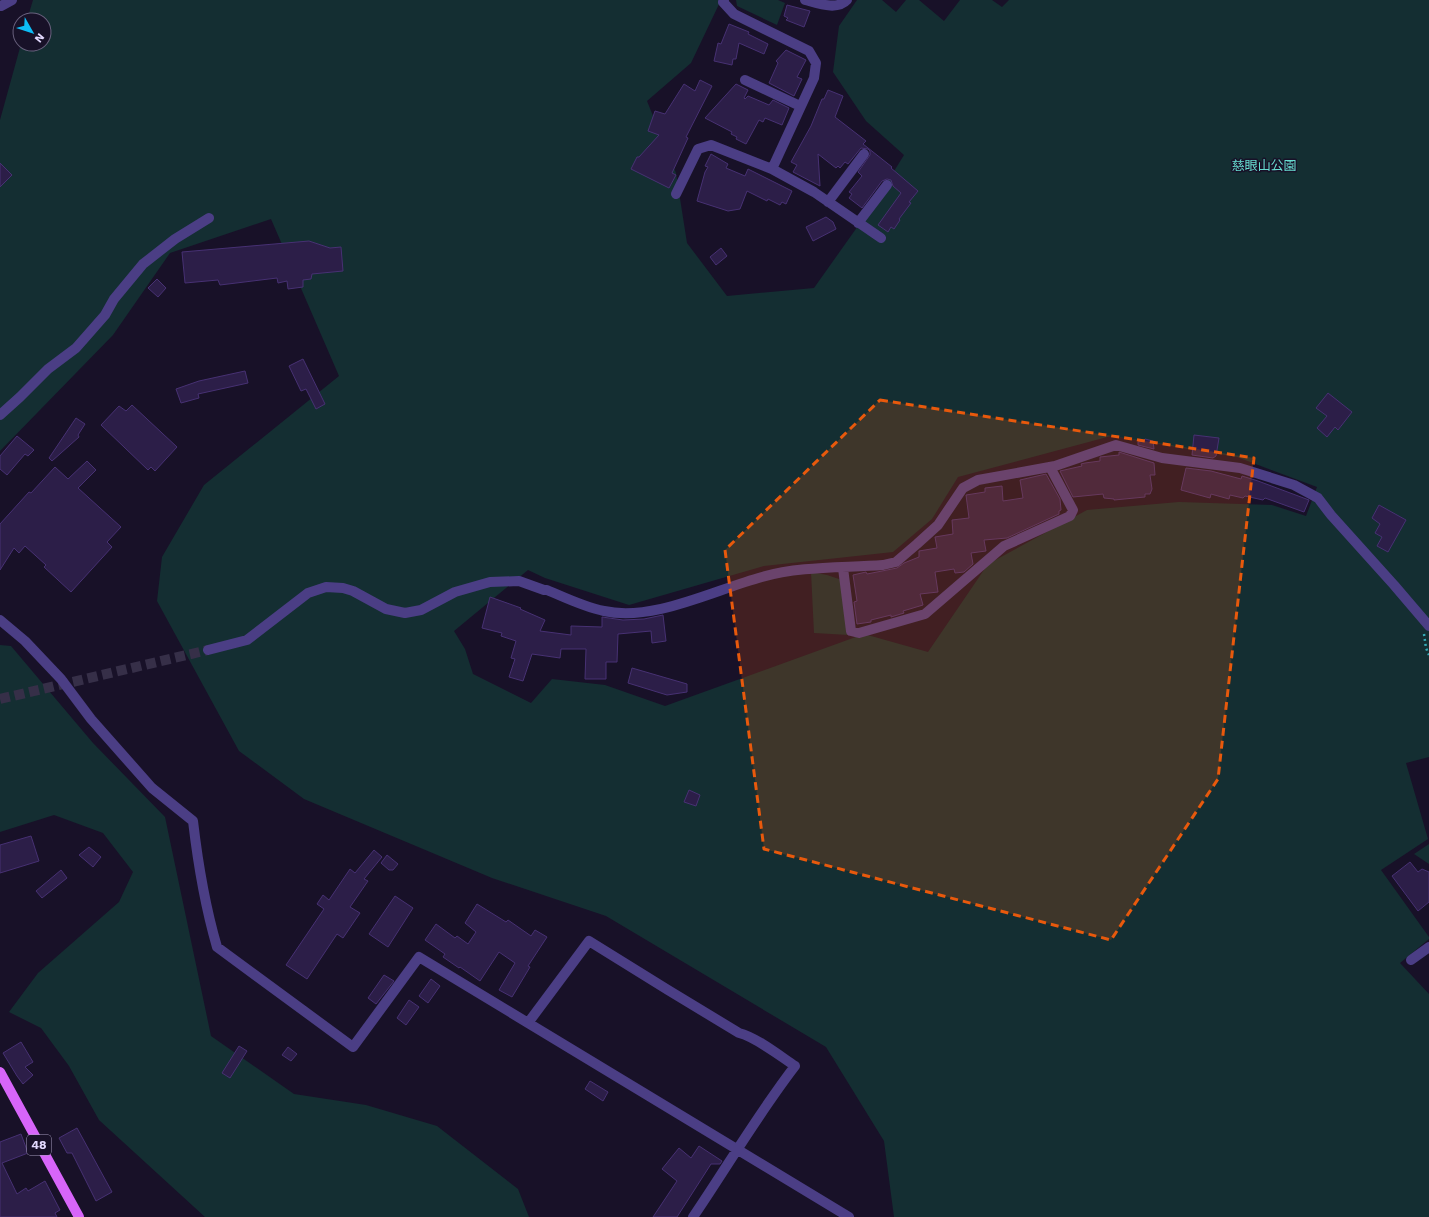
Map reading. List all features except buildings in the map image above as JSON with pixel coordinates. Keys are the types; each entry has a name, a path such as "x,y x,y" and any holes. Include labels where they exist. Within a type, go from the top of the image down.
{"main road":[{"name":"48","path":"0,1072 79,1217"}],"street":[{"path":"1,4 12,0"},
{"path":"724,0 723,2 734,14 809,51 816,63 814,78 772,169"},
{"path":"805,0 830,6 843,4 847,0"},
{"path":"745,80 800,106"},
{"path":"676,194 698,149 711,145 772,169 814,192 881,238"},
{"path":"828,202 864,154"},
{"path":"858,222 887,185"},
{"path":"0,415 48,368 76,348 105,315 114,299 143,264 175,239 209,218"},
{"path":"208,650 247,640 308,593 326,587 343,588 353,591 386,609 405,613 421,610 455,592 490,582 519,581 547,590 588,608 605,612 625,614 656,610 763,576 790,571 882,565 896,562 938,525 963,488 978,480 1050,467 1116,445 1162,458 1240,468 1294,485 1318,498 1331,515 1429,626"},
{"path":"843,568 851,631 859,633 925,614 1004,546 1070,516 1073,510 1050,467"},
{"path":"0,620 25,641 61,679 91,719 152,788 193,821 198,864 217,947 353,1047 419,957 849,1217"},
{"path":"528,1023 589,941 739,1033 745,1034 765,1046 795,1066 778,1088 693,1217"},
{"path":"1411,960 1429,947"}],"highlighted area":[{"path":"880,400 1254,458 1218,779 1111,940 764,849 725,550"}],"green space":[{"name":"慈眼山公園","path":"33,0 721,0 691,63 647,101 676,173 687,243 727,296 814,288 875,202 904,155 866,121 833,72 839,26 857,0 882,0 896,12 906,0 919,0 944,21 960,0 992,0 1002,7 1009,0 1429,0 1429,757 1406,763 1428,839 1381,870 1429,937 1429,939 1400,963 1429,994 1429,1217 894,1217 884,1141 826,1047 606,916 492,878 304,799 239,751 157,601 162,557 204,485 339,376 271,219 170,253 113,335 0,451 0,120 19,52 52,52 52,12 29,12","holes":["1111,436 1237,457 1317,487 1306,516 1272,505 1179,502 1087,510 988,564 928,652 864,634 665,706 605,685 552,679 531,703 473,674 465,649 454,631 528,570 545,578 629,605 764,566 893,552 932,519 958,477"]},
{"path":"736,0 778,0 785,3 777,25 737,6"},
{"path":"811,572 845,581 849,635 814,633"},
{"path":"0,645 11,646 93,743 165,817 211,1036 294,1094 366,1105 437,1126 518,1189 529,1217 205,1217 99,1120 69,1066 41,1028 9,1012 38,973 119,902 133,872 103,833 54,815 0,832"},
{"path":"1429,844 1429,864 1414,854"}],"tunnel":[{"path":"0,699 208,650"}]}
